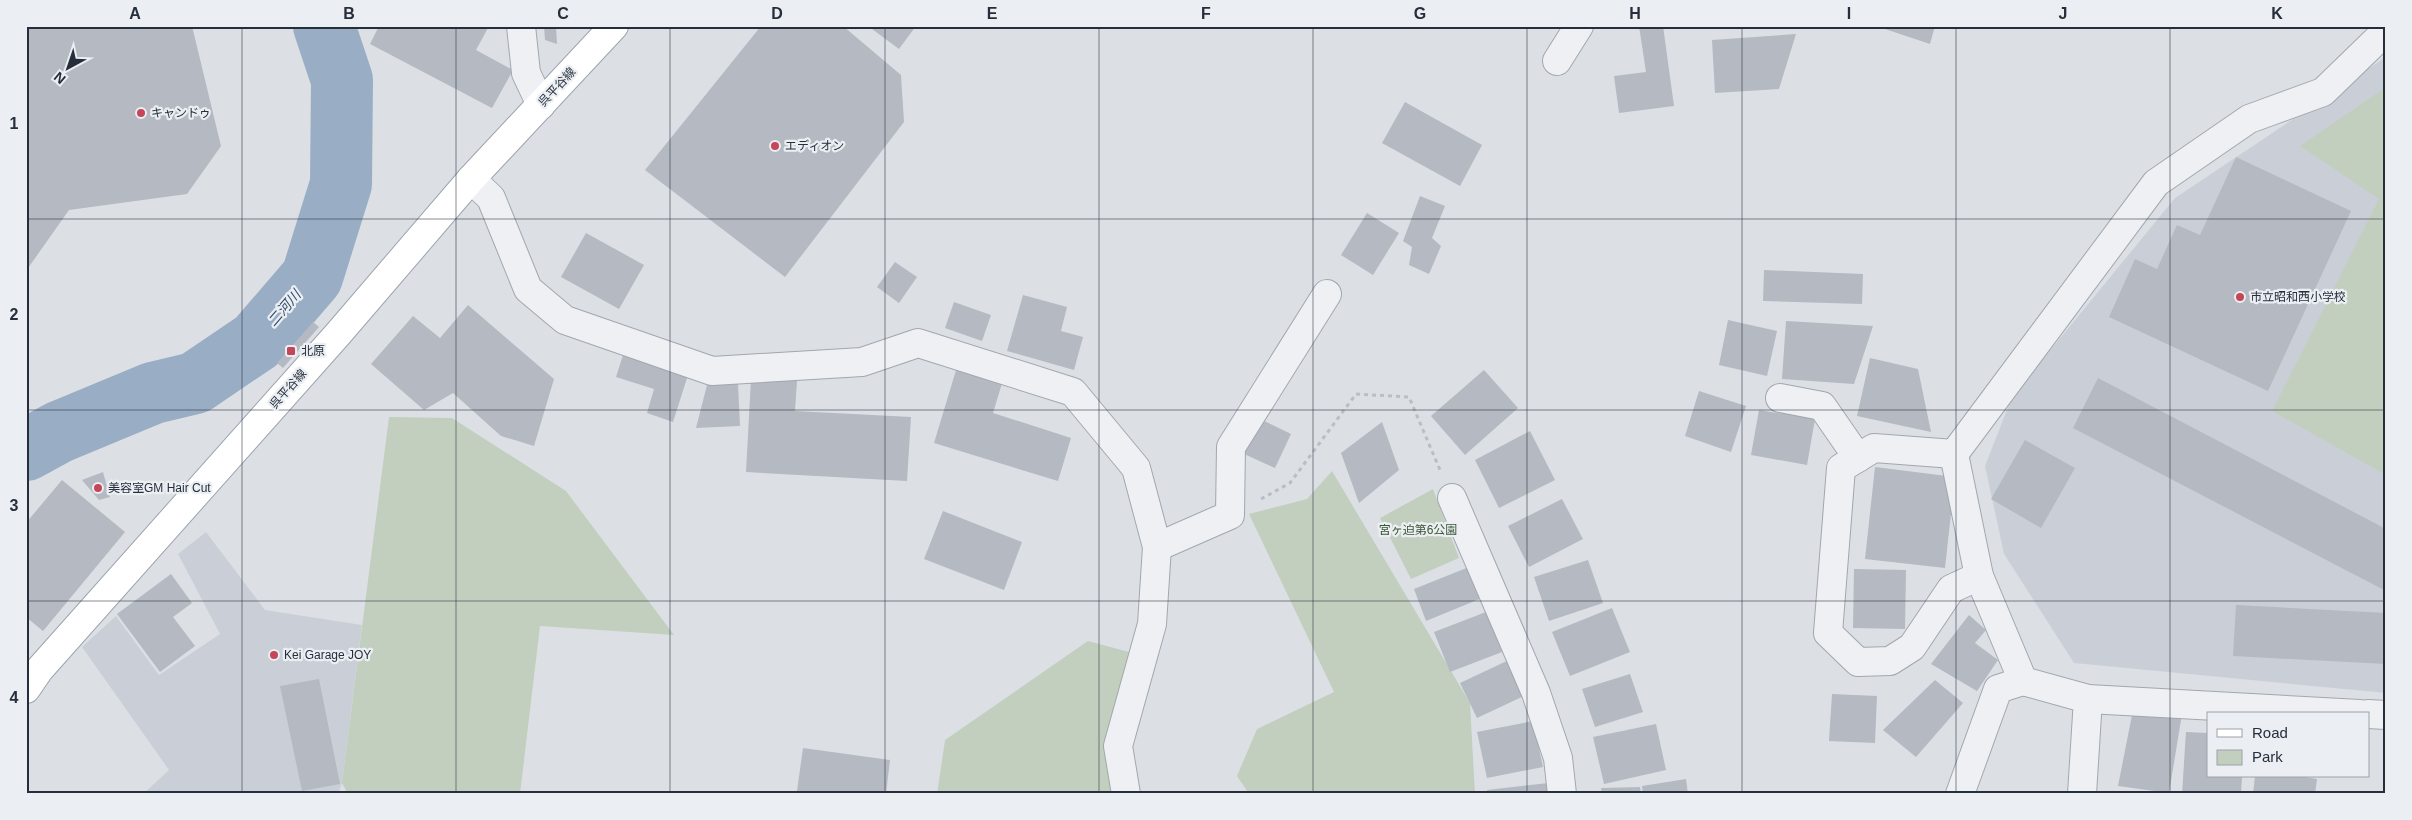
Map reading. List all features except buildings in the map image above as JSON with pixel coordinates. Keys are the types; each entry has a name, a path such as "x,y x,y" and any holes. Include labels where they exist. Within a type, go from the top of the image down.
{"main road":[{"name":"呉平谷線","path":"26,690 39,670 338,334 471,179 614,26"}],"street":[{"path":"521,26 526,73 541,105"},
{"path":"1557,61 1579,26"},
{"path":"2023,681 1979,576 1954,454 2156,183 2249,119 2323,92 2386,31"},
{"path":"471,179 491,198 528,289 565,320 712,371 862,362 918,343 1073,392 1136,468 1157,547 1152,624 1118,746 1126,794"},
{"path":"1157,547 1230,516 1231,447 1328,294"},
{"path":"1780,398 1822,406 1858,458"},
{"path":"1954,454 1874,448 1841,468 1828,633 1858,662 1890,662 1912,647 1950,590 1979,576"},
{"path":"1452,498 1536,693 1558,758 1562,794"},
{"path":"1960,794 1998,689 2023,681 2088,699 2324,712"},
{"path":"2082,794 2088,699"},
{"path":"2370,714 2386,715"}],"path":[{"path":"1230,516 1290,483 1356,394 1409,397 1452,498"}],"shaded area":[{"name":"市立昭和西小学校","path":"2386,57 2386,693 2074,663 2004,554 1985,466 2012,397 2175,198"},
{"name":"Kei Garage JOY","path":"206,532 265,610 362,625 342,783 338,794 143,794 169,770 82,647 116,616 159,675 220,634 178,554"}],"green space":[{"path":"2386,87 2386,475 2272,411 2379,199 2300,146"},
{"path":"389,417 452,418 566,491 674,635 540,626 520,794 348,794 342,783"},
{"path":"1332,471 1470,703 1475,794 1249,794 1237,776 1257,729 1334,692 1249,514 1307,499"},
{"name":"宮ヶ迫第6公園","path":"1433,489 1459,558 1411,579 1380,518"},
{"path":"1088,641 1129,652 1109,765 1120,794 937,794 945,740"}],"waterway":[{"name":"二河川","path":"26,450 59,432 153,393 195,383 257,341 312,277 341,184 342,80 324,26"}],"place":[{"name":"キャンドゥ","path":"141,113"},
{"name":"エディオン","path":"775,146"},
{"name":"市立昭和西小学校","path":"2240,297"},
{"name":"北原","path":"291,351"},
{"name":"美容室GM Hair Cut","path":"98,488"},
{"name":"Kei Garage JOY","path":"274,655"}]}
